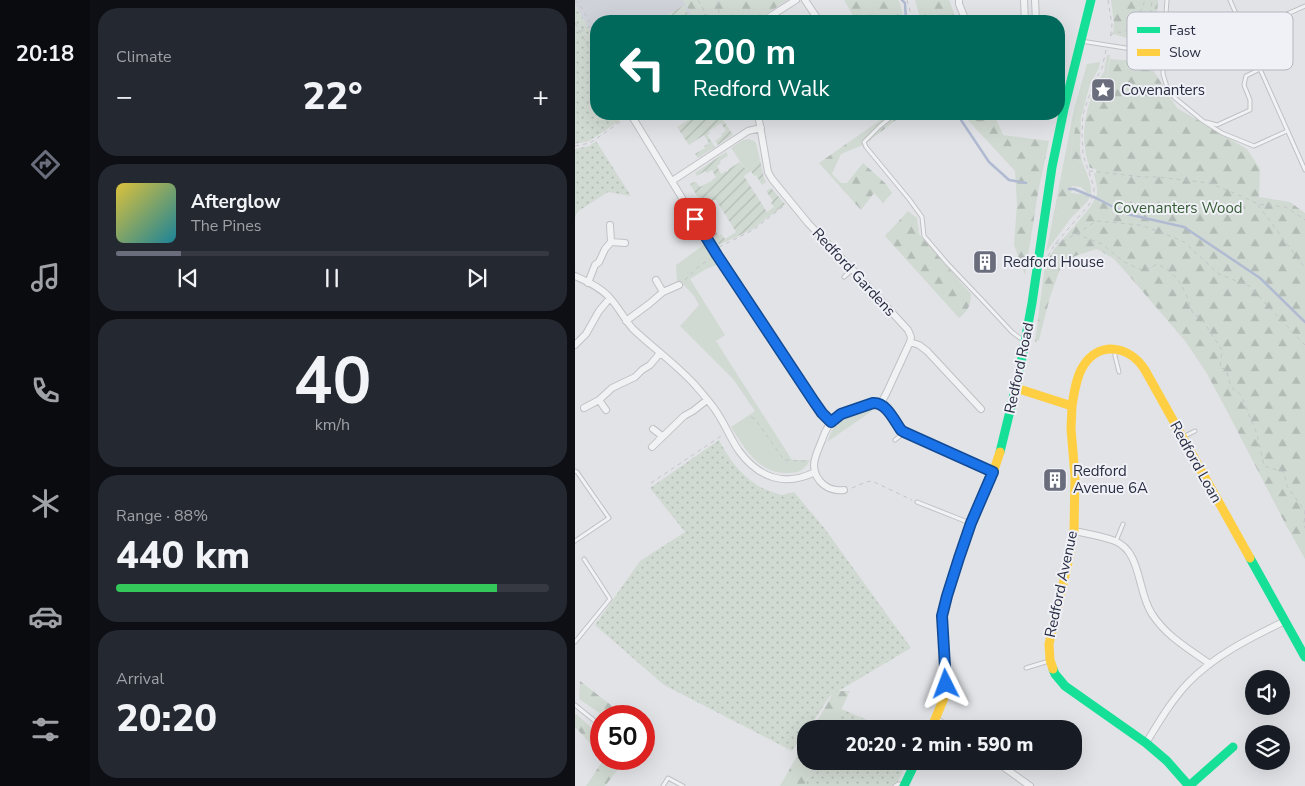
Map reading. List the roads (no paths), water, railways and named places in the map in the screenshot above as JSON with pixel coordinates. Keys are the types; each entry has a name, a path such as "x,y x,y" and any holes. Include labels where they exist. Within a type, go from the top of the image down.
{"street":[{"path":"772,15 796,0"},
{"path":"805,0 815,15"},
{"path":"959,0 964,15"},
{"path":"1024,0 1025,15"},
{"path":"1035,0 1036,15"},
{"name":"Redford Road","path":"1065,95 1091,0"},
{"path":"634,120 716,252 813,400 831,422"},
{"name":"Redford Gardens","path":"759,120 768,172 772,179 808,223 908,330 911,337 910,342"},
{"name":"Redford Road","path":"935,719 944,698 946,684 942,616 971,523 993,472 1016,388 1032,303 1059,120"},
{"path":"672,181 748,131 761,128"},
{"path":"588,282 595,266 611,242 610,225"},
{"path":"611,242 625,243"},
{"path":"575,276 603,291 626,321 694,384 716,410 739,451 753,466 777,479 797,480 815,472"},
{"path":"656,280 663,292"},
{"path":"626,321 663,292 679,285"},
{"path":"575,345 586,334 599,311 610,298"},
{"path":"881,403 887,394 910,342 919,345 927,351 981,409"},
{"path":"1016,388 1072,406 1079,376 1086,362 1095,353 1107,349 1115,349"},
{"name":"Redford Loan","path":"1115,349 1128,352 1141,363 1305,657"},
{"path":"584,408 599,400 612,388 635,377 650,365 660,353"},
{"path":"599,400 606,410"},
{"path":"652,447 684,416 707,400"},
{"path":"844,490 837,491 825,486 815,472 815,461 825,431 831,422 841,414 873,403 881,403"},
{"path":"881,403 904,432 993,472"},
{"name":"Redford Avenue","path":"1049,660 1049,644 1074,531 1075,476 1071,429 1072,406"},
{"path":"653,429 662,436"},
{"path":"1074,531 1116,542 1127,549 1131,554 1145,602 1157,621 1171,636 1210,664"},
{"path":"1146,743 1163,715 1188,683 1210,664 1235,647 1285,621"},
{"path":"1049,660 1055,674 1065,686 1146,743 1167,761 1189,786 1233,747"},
{"path":"905,785 912,770"},
{"path":"1008,770 1030,786"}],"lane":[{"path":"1230,0 1235,12"},
{"path":"1291,12 1305,6"},
{"path":"1081,41 1108,43 1127,47"},
{"path":"1163,70 1167,87 1175,98 1203,121 1222,133 1254,146 1287,132"},
{"path":"1203,121 1217,125 1250,110 1250,100 1244,85 1246,76 1258,70"},
{"path":"1260,70 1305,170"},
{"path":"888,120 864,142 866,148 922,217 924,236 978,296 1013,332 1025,341"},
{"path":"844,277 853,270"},
{"path":"1115,349 1119,372"},
{"path":"1183,438 1195,431"},
{"path":"895,440 904,432"},
{"path":"575,471 609,518 575,541"},
{"path":"917,502 971,523"},
{"path":"1116,542 1123,524"},
{"path":"575,642 610,598 584,559"},
{"path":"1026,668 1049,660"},
{"path":"575,704 590,717"},
{"path":"663,786 667,778 683,786"},
{"path":"895,786 898,784 905,785"}],"waterway":[{"path":"902,0 905,3 906,15"},
{"path":"961,120 989,162 1009,180 1026,183"},
{"path":"1069,189 1074,189 1096,198 1127,214 1184,227 1260,278 1305,322"}],"place":[{"name":"Covenanters","path":"1103,90"},
{"name":"Redford House","path":"985,262"},
{"name":"Redford Avenue 6A","path":"1055,480"}],"park label":[{"name":"Covenanters Wood","path":"1178,208"}]}
